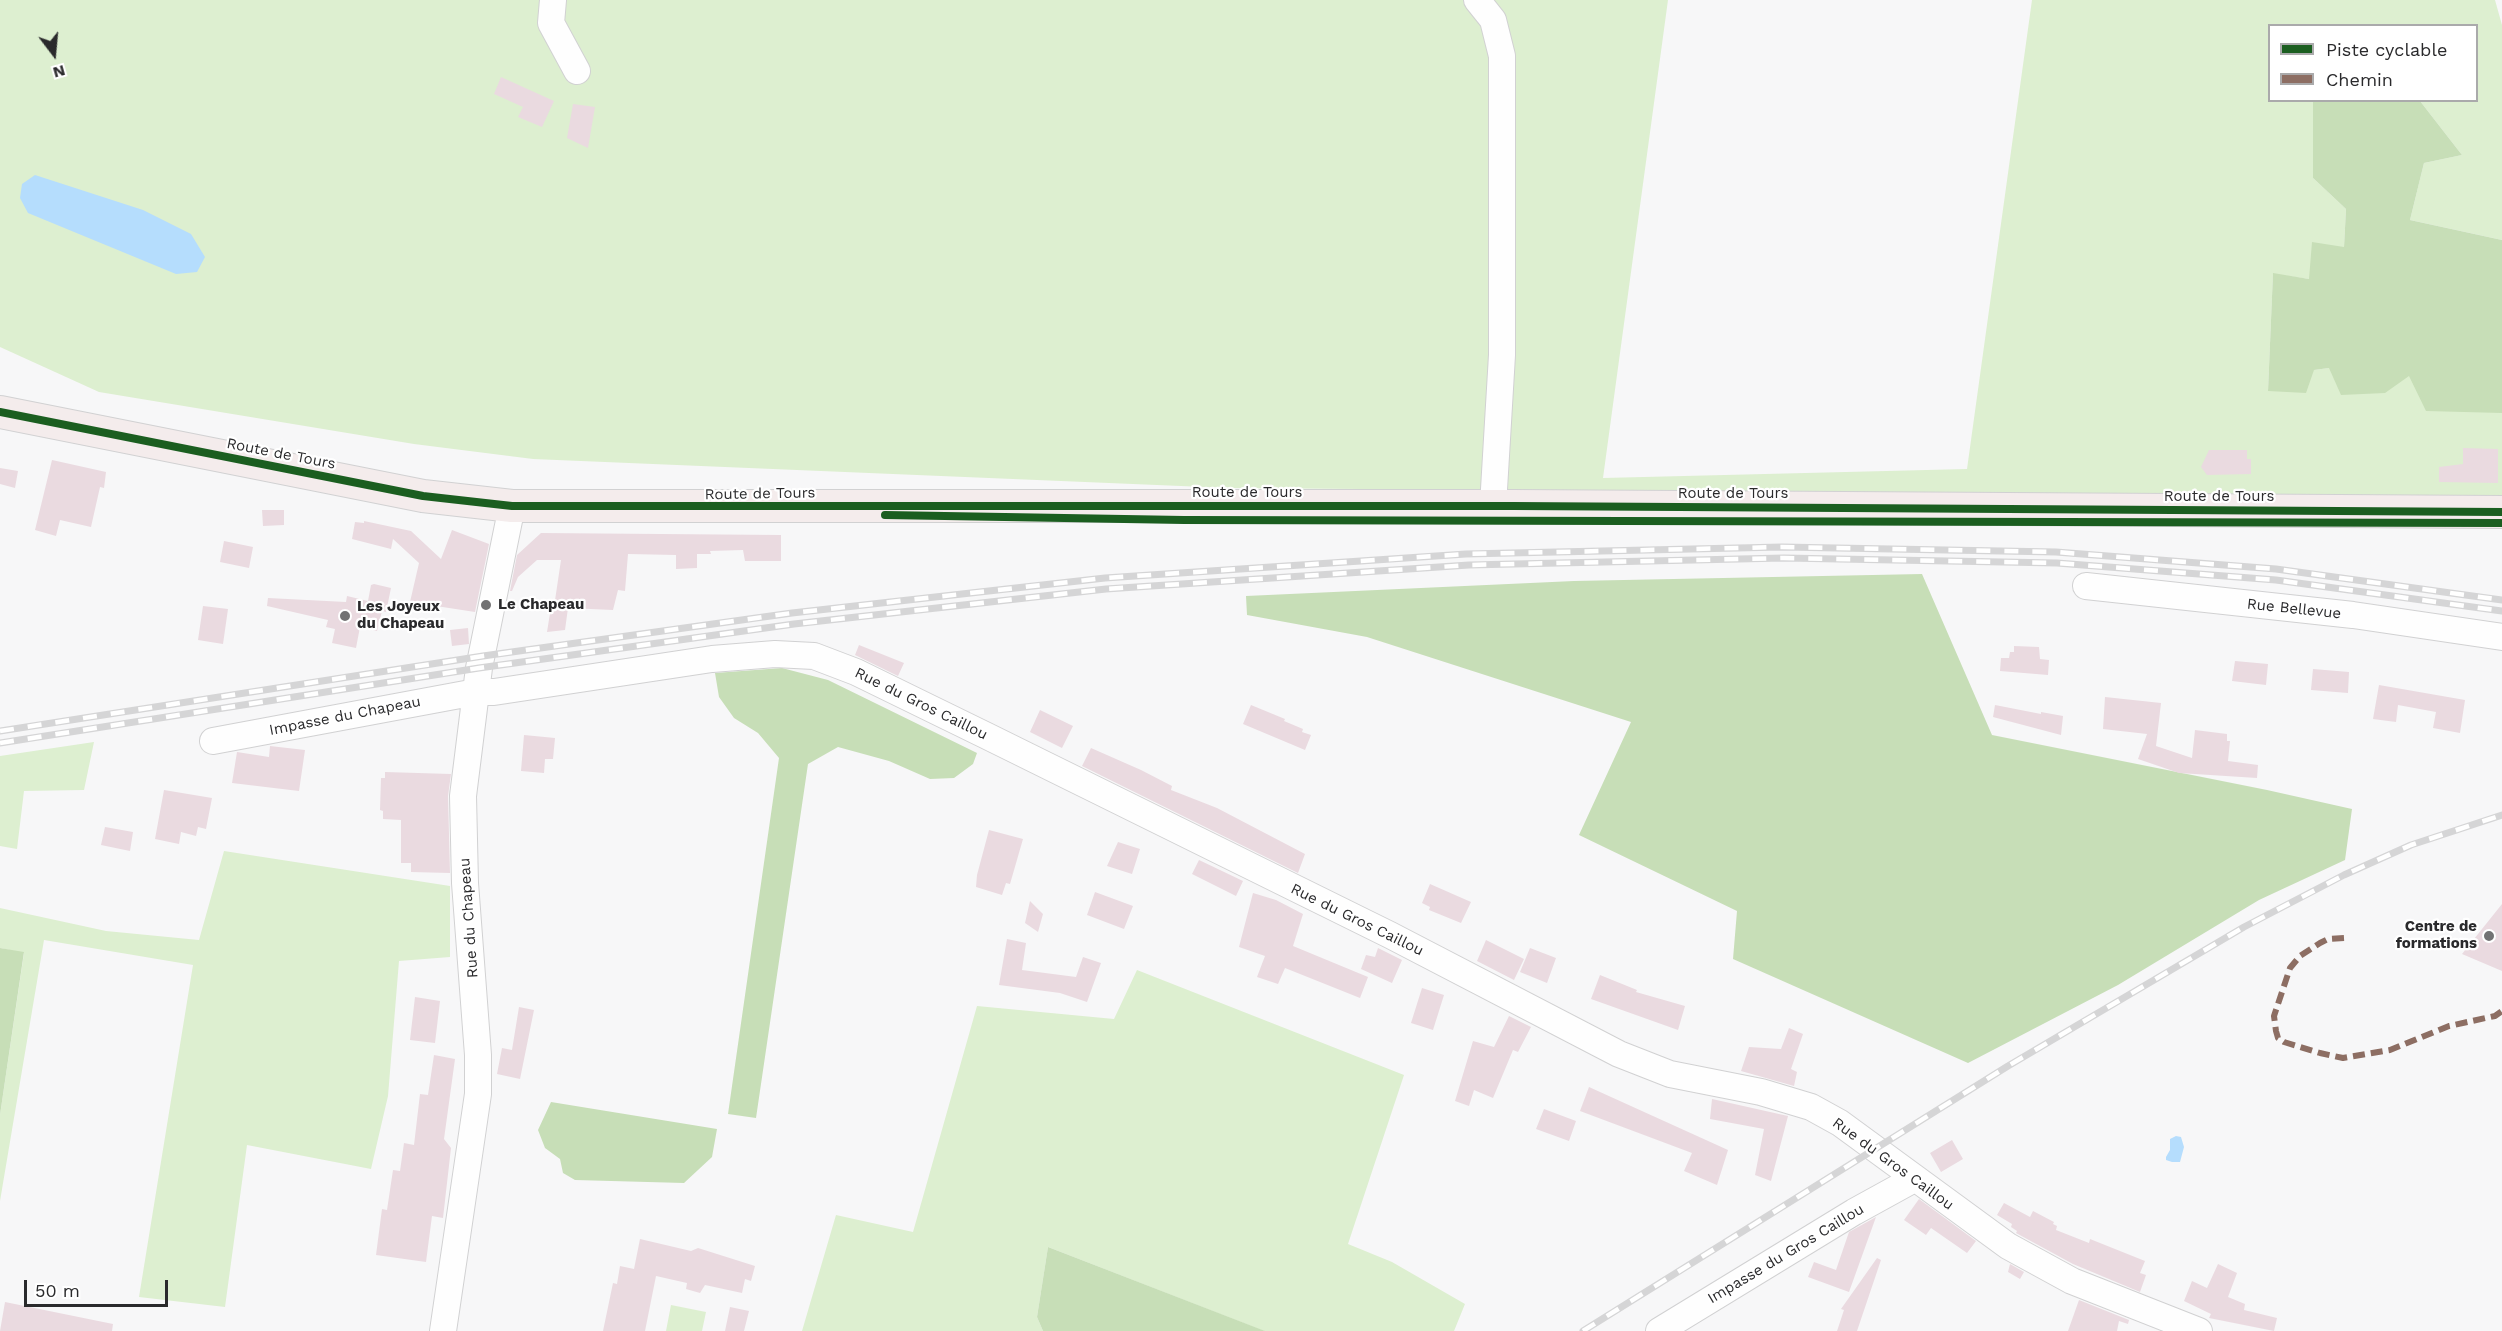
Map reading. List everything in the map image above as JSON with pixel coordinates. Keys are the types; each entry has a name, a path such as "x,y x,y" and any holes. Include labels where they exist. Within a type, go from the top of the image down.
{"main road":[{"name":"Route de Tours","path":"0,412 423,496 512,506 1493,506 2502,512"}],"street":[{"path":"553,0 551,23 577,71"},
{"path":"1477,0 1493,20 1502,56 1502,355 1493,506"},
{"name":"Rue du Chapeau","path":"443,1331 478,1094 478,1054 465,883 463,796 476,692 512,506"},
{"name":"Rue Bellevue","path":"2086,586 2353,615 2502,637"},
{"name":"Rue du Gros Caillou","path":"476,692 494,692 712,659 775,654 814,656 856,672 1390,935 1619,1054 1670,1074 1761,1092 1811,1107 1840,1124 2008,1246 2072,1281 2199,1331"},
{"name":"Impasse du Chapeau","path":"213,741 476,692"},
{"name":"Impasse du Gros Caillou","path":"1659,1331 1854,1212 1914,1179"}],"green space":[{"path":"0,0 1668,0 1603,478 1967,469 2032,0 2495,0 2502,25 2502,240 2410,220 2424,163 2462,155 2421,102 2478,102 2478,24 2268,24 2268,102 2313,102 2313,178 2346,209 2344,247 2309,279 2273,274 2268,391 2314,370 2329,368 2410,376 2502,413 2502,500 2263,495 1943,496 1757,492 1229,488 533,459 414,444 99,392 0,347"},
{"path":"2313,102 2421,102 2462,155 2424,163 2410,220 2502,240 2502,413 2426,411 2409,376 2385,393 2341,395 2329,368 2314,370 2306,393 2268,391 2273,273 2309,279 2312,242 2344,247 2346,209 2313,178"},
{"path":"1922,574 1992,735 2352,809 2345,860 2259,900 2118,985 1968,1063 1733,959 1737,911 1579,835 1631,722 1367,637 1247,615 1246,596 1574,581"},
{"path":"782,668 828,680 977,753 973,764 954,778 930,779 889,761 838,747 808,764 756,1118 728,1114 779,758 758,733 734,718 719,697 715,673"},
{"path":"94,742 84,790 24,791 17,849 0,846 0,756"},
{"path":"224,851 450,886 450,957 399,961 388,1096 371,1169 247,1145 225,1307 139,1297 193,965 44,940 0,1201 0,1115 24,953 0,948 0,908 106,931 199,940"},
{"path":"0,948 24,952 0,1115"},
{"path":"1137,970 1404,1075 1348,1244 1392,1262 1465,1304 1454,1331 1264,1331 1048,1247 1037,1317 1043,1331 802,1331 836,1215 913,1232 977,1006 1114,1019"},
{"path":"551,1102 717,1129 712,1157 684,1183 575,1180 563,1173 560,1159 545,1148 538,1130"},
{"path":"1048,1247 1265,1331 1043,1331 1037,1317"},
{"path":"671,1305 706,1312 702,1331 666,1331"}],"water":[{"path":"35,175 143,210 191,234 205,257 197,272 176,274 28,213 20,198 22,184"},
{"path":"2176,1136 2181,1137 2184,1147 2180,1162 2172,1162 2166,1160 2166,1157 2170,1150 2170,1139"}],"building":[{"path":"501,77 554,101 542,127 518,117 523,107 494,94"},
{"path":"573,104 595,107 588,148 567,138"},
{"path":"2463,448 2498,449 2498,483 2439,482 2439,467 2463,464"},
{"path":"2209,450 2247,450 2247,459 2251,459 2251,474 2207,475 2201,467"},
{"path":"52,460 106,472 104,488 100,487 91,527 60,520 56,536 35,530"},
{"path":"0,468 18,471 15,488 0,484"},
{"path":"262,510 284,510 284,525 263,526"},
{"path":"364,521 411,531 441,559 452,530 489,544 475,612 410,602 419,563 393,539 391,549 352,539 355,522 364,523"},
{"path":"541,533 781,535 781,561 745,561 743,550 710,551 711,554 697,554 697,568 676,569 676,555 628,554 625,591 618,590 613,610 568,608 565,630 547,632 551,607 554,607 561,560 537,560 518,577 510,591 517,555"},
{"path":"224,541 253,547 249,568 220,562"},
{"name":"Les Joyeux du Chapeau","path":"371,585 391,588 386,612 382,611 377,631 360,627 356,648 332,643 335,629 326,627 328,620 267,606 268,598 346,602 347,596 368,601"},
{"path":"203,606 228,609 223,644 198,640"},
{"path":"468,628 469,644 452,646 450,630"},
{"path":"859,645 904,663 898,676 855,655"},
{"path":"2014,646 2039,647 2040,659 2049,660 2048,675 2000,671 2001,658 2009,658 2010,652 2014,652"},
{"path":"2235,661 2268,664 2266,685 2232,681"},
{"path":"2313,669 2349,672 2348,693 2311,690"},
{"path":"2379,685 2465,700 2460,733 2433,728 2436,712 2398,705 2396,722 2373,719"},
{"path":"2105,697 2161,703 2156,746 2192,758 2195,730 2227,734 2227,741 2230,741 2228,761 2258,765 2257,778 2179,773 2138,759 2147,734 2103,729"},
{"path":"1251,705 1285,719 1284,721 1311,735 1305,750 1243,724"},
{"path":"1995,705 2063,716 2061,735 1993,717"},
{"path":"1040,710 1073,726 1062,748 1030,732"},
{"path":"524,735 555,738 553,759 545,759 544,773 521,771"},
{"path":"270,746 305,750 299,791 232,783 237,752 269,757"},
{"path":"1091,748 1141,770 1172,786 1171,790 1217,808 1305,854 1298,873 1082,766"},
{"path":"385,772 451,774 448,796 450,873 411,872 411,863 401,863 401,820 383,819 383,811 380,810 381,778 385,778"},
{"path":"164,790 212,798 206,829 198,827 196,836 181,832 179,844 155,839"},
{"path":"105,827 133,832 130,851 101,845"},
{"path":"989,830 1023,839 1010,884 1006,883 1002,895 976,887"},
{"path":"1118,842 1140,849 1132,874 1107,866"},
{"path":"1199,860 1243,881 1236,896 1192,874"},
{"path":"1430,884 1471,902 1461,923 1429,910 1430,907 1422,903"},
{"path":"1095,892 1133,906 1124,929 1087,915"},
{"path":"1253,893 1276,900 1303,914 1293,946 1368,977 1360,998 1285,968 1278,984 1257,977 1265,956 1239,947"},
{"path":"1030,901 1043,914 1038,932 1025,923"},
{"name":"Centre de formations","path":"2502,904 2502,971 2462,954"},
{"path":"1007,939 1026,943 1022,970 1076,977 1083,957 1101,963 1087,1002 1060,993 999,985"},
{"path":"1486,940 1524,959 1514,980 1477,961"},
{"path":"1378,948 1402,960 1392,983 1361,969 1366,955 1375,957"},
{"path":"1530,948 1556,958 1547,983 1520,972"},
{"path":"1600,975 1637,990 1636,992 1685,1006 1678,1030 1591,999"},
{"path":"1422,988 1444,995 1433,1030 1411,1023"},
{"path":"415,997 440,1001 435,1043 410,1040"},
{"path":"519,1007 534,1010 520,1079 497,1074 502,1048 512,1050"},
{"path":"1509,1016 1531,1027 1518,1052 1513,1050 1493,1098 1474,1090 1469,1106 1455,1101 1473,1041 1494,1047"},
{"path":"1789,1028 1803,1034 1791,1069 1797,1072 1794,1086 1741,1071 1749,1047 1781,1049"},
{"path":"434,1055 455,1059 444,1139 451,1148 443,1218 432,1216 426,1262 376,1255 382,1209 387,1210 393,1170 400,1171 404,1143 414,1145 420,1094 428,1095"},
{"path":"1589,1087 1728,1150 1717,1185 1684,1171 1692,1153 1580,1111"},
{"path":"1712,1099 1788,1116 1771,1181 1755,1175 1764,1129 1710,1119"},
{"path":"1544,1109 1576,1121 1569,1141 1536,1129"},
{"path":"1952,1140 1963,1159 1941,1172 1930,1153"},
{"path":"1919,1199 1976,1241 1967,1253 1931,1228 1926,1235 1904,1220"},
{"path":"2004,1203 2030,1217 2033,1211 2054,1222 2053,1224 2057,1226 2056,1230 2089,1243 2090,1239 2145,1261 2140,1273 2146,1275 2140,1292 2073,1264 2016,1233 2017,1231 2011,1227 2012,1224 1997,1215"},
{"path":"1876,1217 1849,1292 1808,1277 1814,1262 1836,1270 1849,1232"},
{"path":"640,1239 691,1251 698,1248 755,1266 751,1281 745,1279 742,1293 705,1285 700,1293 686,1289 687,1283 656,1276 645,1331 603,1331 613,1283 617,1284 620,1266 634,1269"},
{"path":"1877,1258 1881,1260 1857,1331 1837,1331 1844,1310 1841,1309"},
{"path":"2010,1264 2024,1272 2020,1279 2008,1272"},
{"path":"2218,1264 2237,1273 2228,1297 2245,1304 2244,1310 2277,1318 2274,1331 2209,1318 2211,1314 2184,1301 2192,1281 2207,1288"},
{"path":"2079,1300 2129,1320 2128,1324 2119,1321 2117,1331 2068,1331"},
{"path":"5,1302 113,1324 112,1331 0,1331"},
{"path":"730,1307 749,1311 744,1331 725,1331"}],"railway":[{"path":"0,731 483,656 792,613 1105,578 1466,554 1782,547 2056,552 2276,569 2502,600"},
{"path":"0,743 479,668 794,624 1106,589 1469,565 1784,558 2057,563 2276,580 2502,611"},
{"path":"1583,1331 2008,1066 2244,927 2344,875 2411,845 2502,815"}],"marked path":[{"path":"2344,938 2328,939 2320,943 2300,956 2290,968 2274,1016 2278,1038 2284,1042 2343,1058 2390,1050 2449,1026 2495,1016 2502,1011"}],"cycle path":[{"path":"0,412 423,496 512,506 1514,506 2502,512"},
{"path":"885,515 1184,520 2502,523"}],"place":[{"name":"Le Chapeau","path":"486,605"},
{"name":"Les Joyeux du Chapeau","path":"345,616"},
{"name":"Centre de formations","path":"2489,936"}]}
